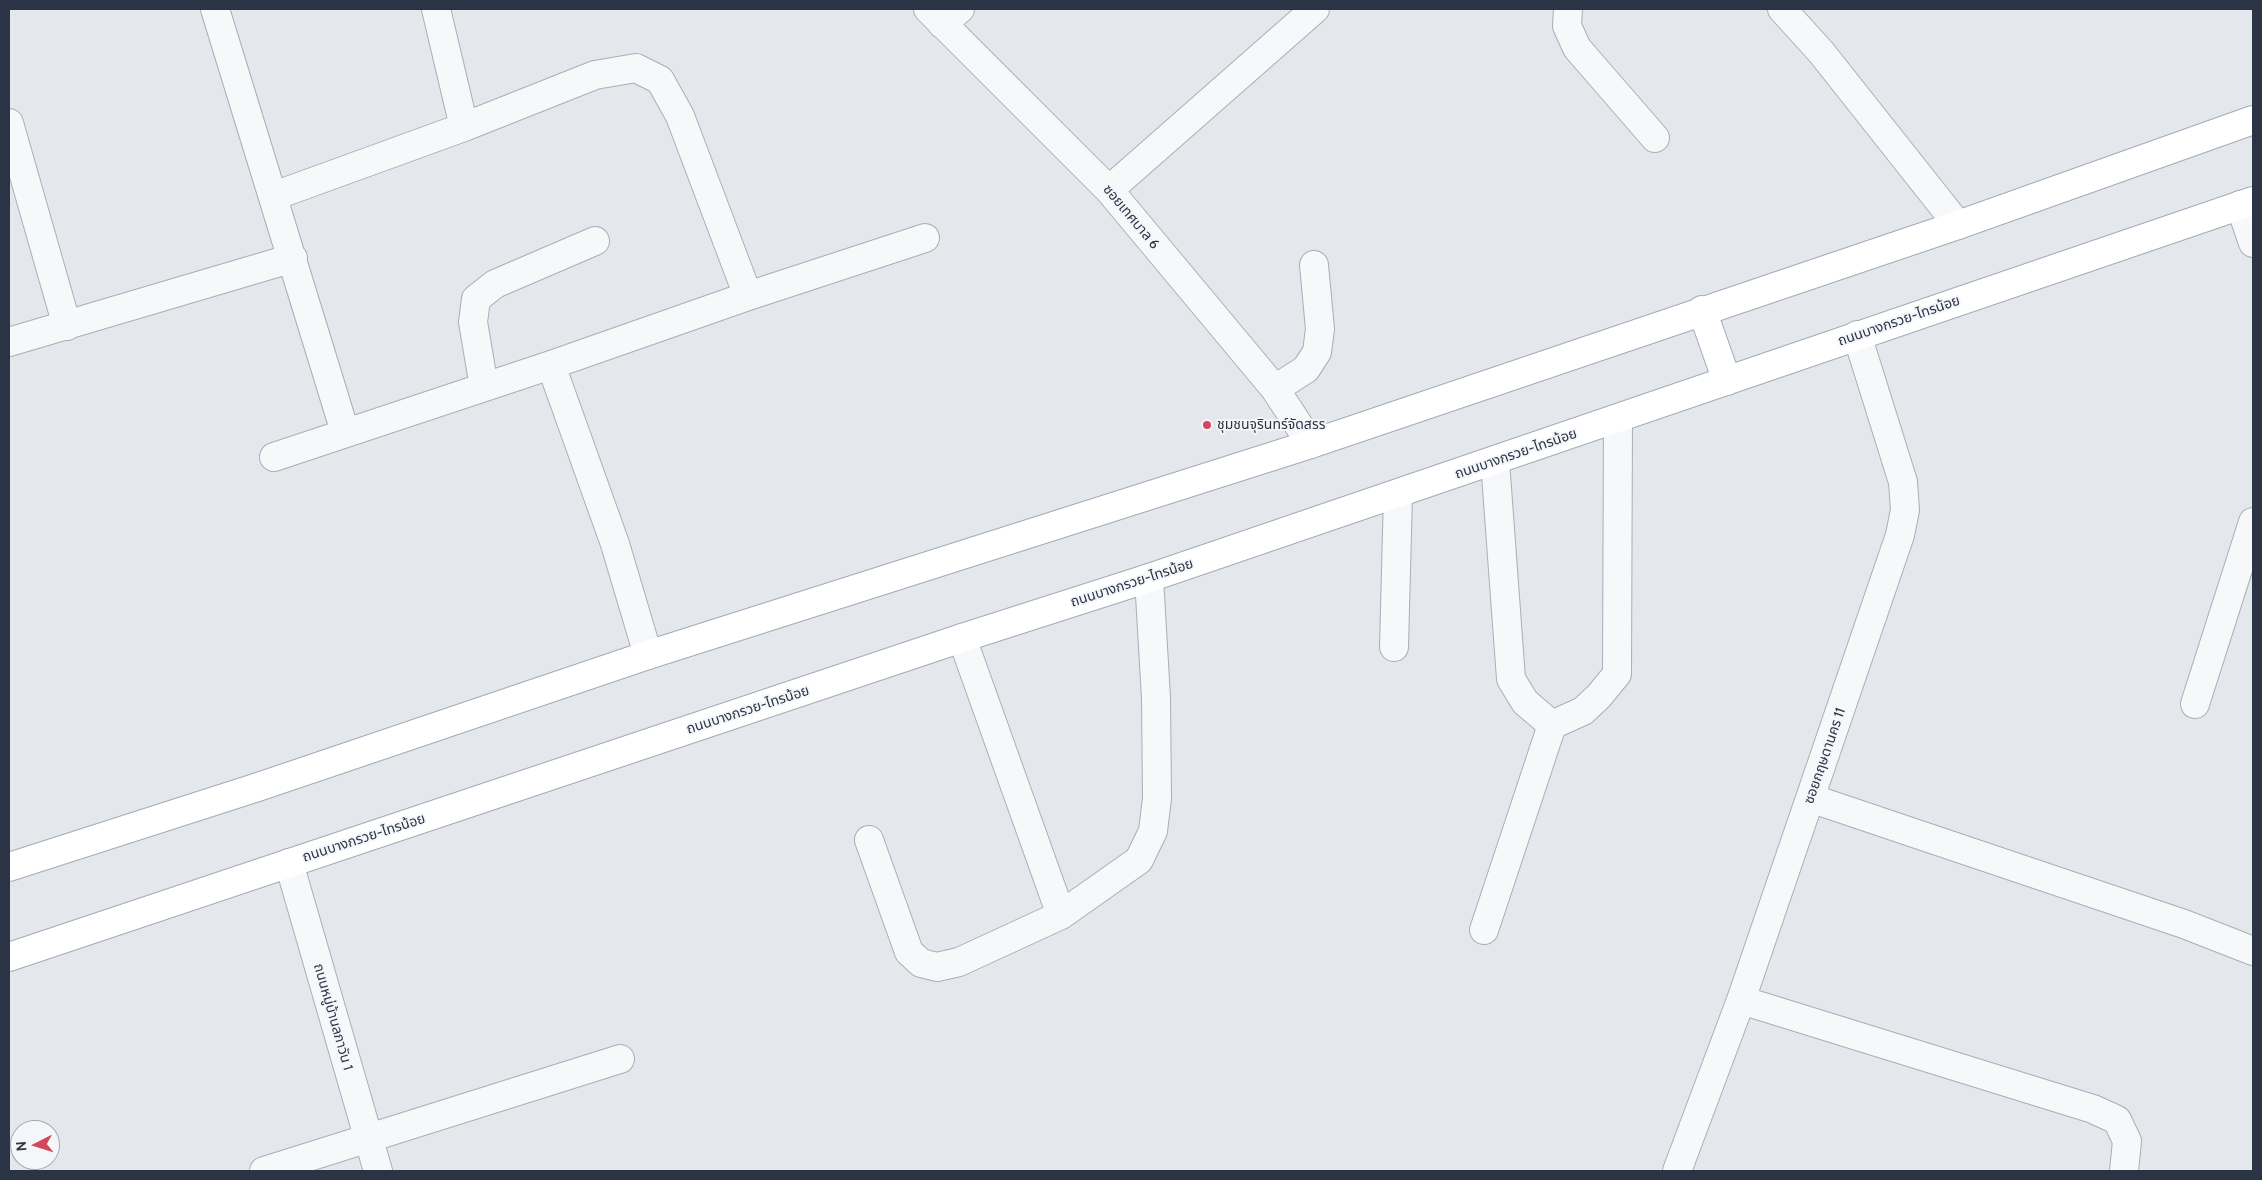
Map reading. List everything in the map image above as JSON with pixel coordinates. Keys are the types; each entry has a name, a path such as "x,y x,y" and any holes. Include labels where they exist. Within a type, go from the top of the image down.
{"main road":[{"path":"9,867 258,787 648,655 1312,444 1702,310 1958,225 2253,120"},
{"name":"ถนนบางกรวย-ไทรน้อย","path":"9,957 962,638 1149,578 2246,203"},
{"path":"1702,310 1727,382"}],"street":[{"path":"215,9 345,432"},
{"path":"436,9 464,127"},
{"path":"1109,190 1315,9"},
{"path":"1568,9 1567,26 1577,48 1655,138"},
{"path":"1782,9 1821,52 1958,225"},
{"name":"ซอยเทศบาล 6","path":"943,14 1109,190 1275,389 1312,444"},
{"path":"274,196 464,127 596,74 636,68 660,80 680,116 748,296"},
{"path":"9,123 67,326"},
{"path":"2246,203 2253,243"},
{"path":"274,456 551,365 748,296 925,238"},
{"path":"484,387 473,322 476,299 495,284 595,241"},
{"path":"9,342 293,258"},
{"path":"1275,389 1306,369 1317,352 1320,329 1314,265"},
{"name":"ซอยกฤษดานคร 11","path":"1677,1171 1740,1000 1900,535 1905,510 1903,482 1857,335"},
{"path":"551,365 615,544 648,655"},
{"path":"1484,930 1552,725 1583,710 1599,696 1616,674 1618,419"},
{"path":"1495,461 1510,679 1525,702 1552,725"},
{"path":"1394,647 1398,494"},
{"path":"2195,704 2253,522"},
{"path":"869,840 908,952 921,963 936,968 959,962 1060,915 1139,860 1153,831 1157,798 1156,698 1149,578"},
{"path":"962,638 1060,915"},
{"path":"1810,798 2184,924 2253,951"},
{"name":"ถนนหมู่บ้านลภาวัน 1","path":"289,863 378,1171"},
{"path":"1740,1000 2093,1109 2117,1120 2127,1141 2124,1171"},
{"path":"264,1171 620,1059"}],"place":[{"name":"ชุมชนจุรินทร์จัดสรร","path":"1207,425"}]}
